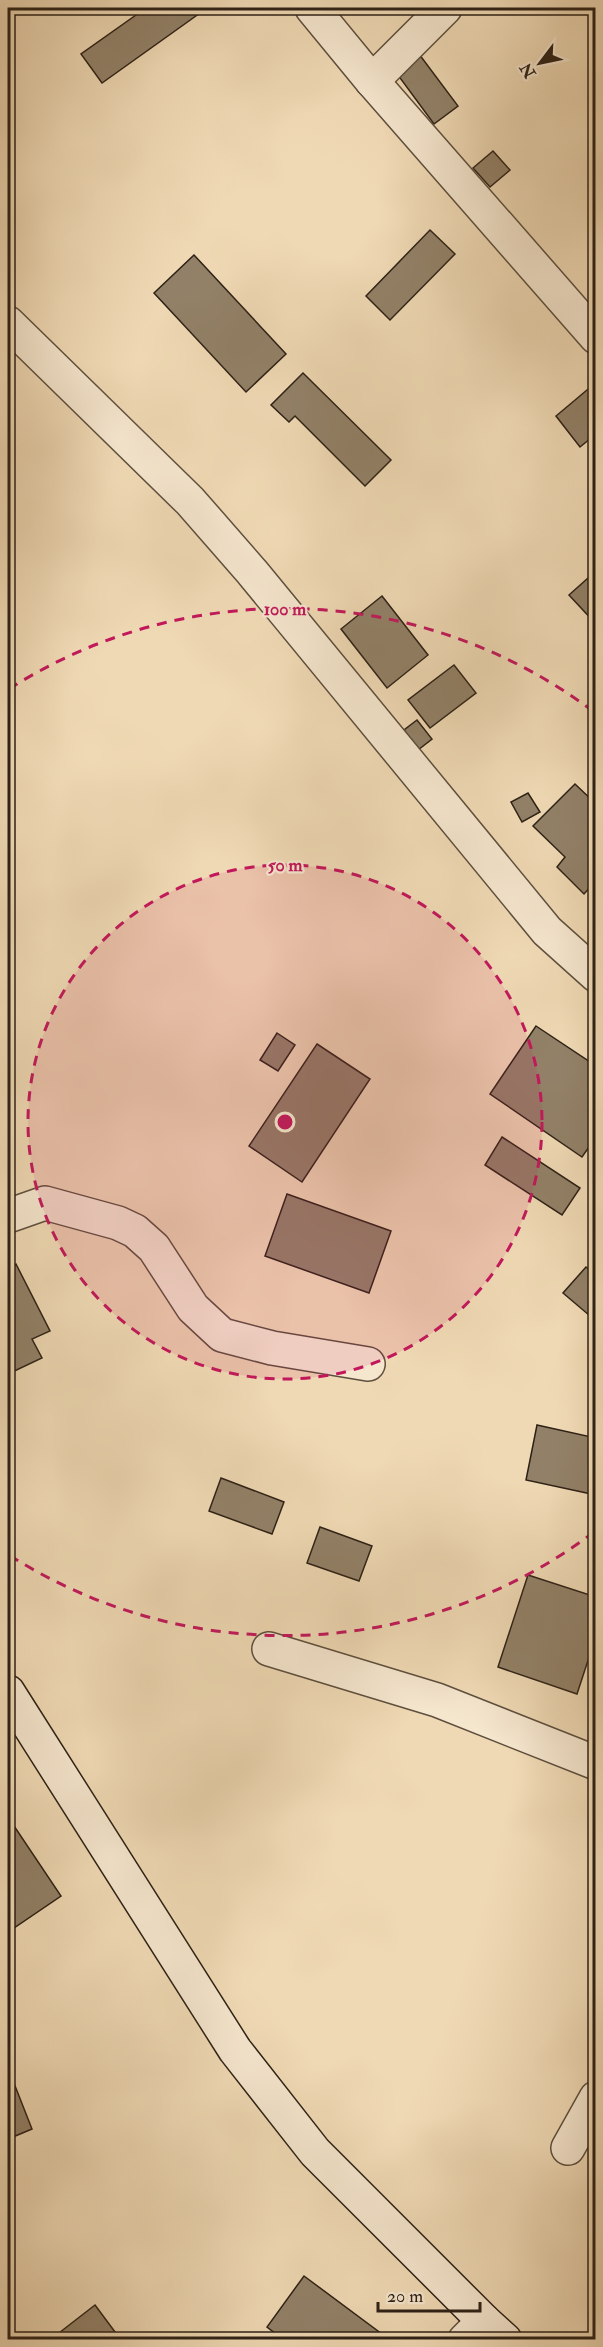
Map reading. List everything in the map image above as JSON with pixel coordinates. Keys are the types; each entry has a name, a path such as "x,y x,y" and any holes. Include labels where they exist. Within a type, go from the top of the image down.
{"street":[{"path":"312,8 372,81 596,337"},
{"path":"372,81 445,8"},
{"path":"8,323 190,501 252,572 547,932 596,975"},
{"path":"8,1216 45,1203 118,1223 135,1231 154,1248 193,1308 222,1335 273,1348 368,1364"},
{"path":"269,1649 437,1700 595,1762"},
{"path":"8,1692 235,2050 315,2152 485,2333"},
{"path":"568,2148 596,2098"}],"building":[{"path":"146,8 207,8 102,83 81,54"},
{"path":"416,50 458,106 434,124 392,67"},
{"path":"493,151 510,170 490,187 473,168"},
{"path":"430,230 455,254 390,320 366,296"},
{"path":"194,255 286,354 246,392 154,293"},
{"path":"303,373 391,460 365,486 295,416 289,422 271,405"},
{"path":"593,385 596,388 596,434 580,447 556,416"},
{"path":"596,571 596,624 569,595"},
{"path":"382,596 428,655 387,688 341,629"},
{"path":"454,665 476,693 430,728 408,700"},
{"path":"417,720 432,739 418,750 404,730"},
{"path":"575,784 596,804 596,887 593,884 584,894 557,867 565,857 533,826"},
{"path":"528,793 540,812 522,822 511,802"},
{"path":"536,1026 596,1066 596,1137 582,1157 490,1094"},
{"path":"277,1033 295,1045 278,1071 260,1060"},
{"path":"317,1044 370,1079 302,1182 249,1146"},
{"path":"502,1137 580,1188 562,1215 485,1165"},
{"path":"287,1194 391,1231 369,1293 265,1256"},
{"path":"16,1264 50,1331 32,1339 42,1358 8,1374 8,1268"},
{"path":"586,1267 596,1275 596,1321 563,1293"},
{"path":"537,1425 596,1438 596,1495 526,1480"},
{"path":"221,1478 284,1502 272,1534 209,1511"},
{"path":"320,1527 372,1546 359,1581 307,1563"},
{"path":"528,1575 596,1597 596,1636 577,1694 498,1667"},
{"path":"8,1817 61,1896 8,1932"},
{"path":"8,2068 32,2129 8,2139"},
{"path":"304,2276 390,2340 284,2340 267,2327"},
{"path":"95,2305 121,2340 50,2340"}]}
